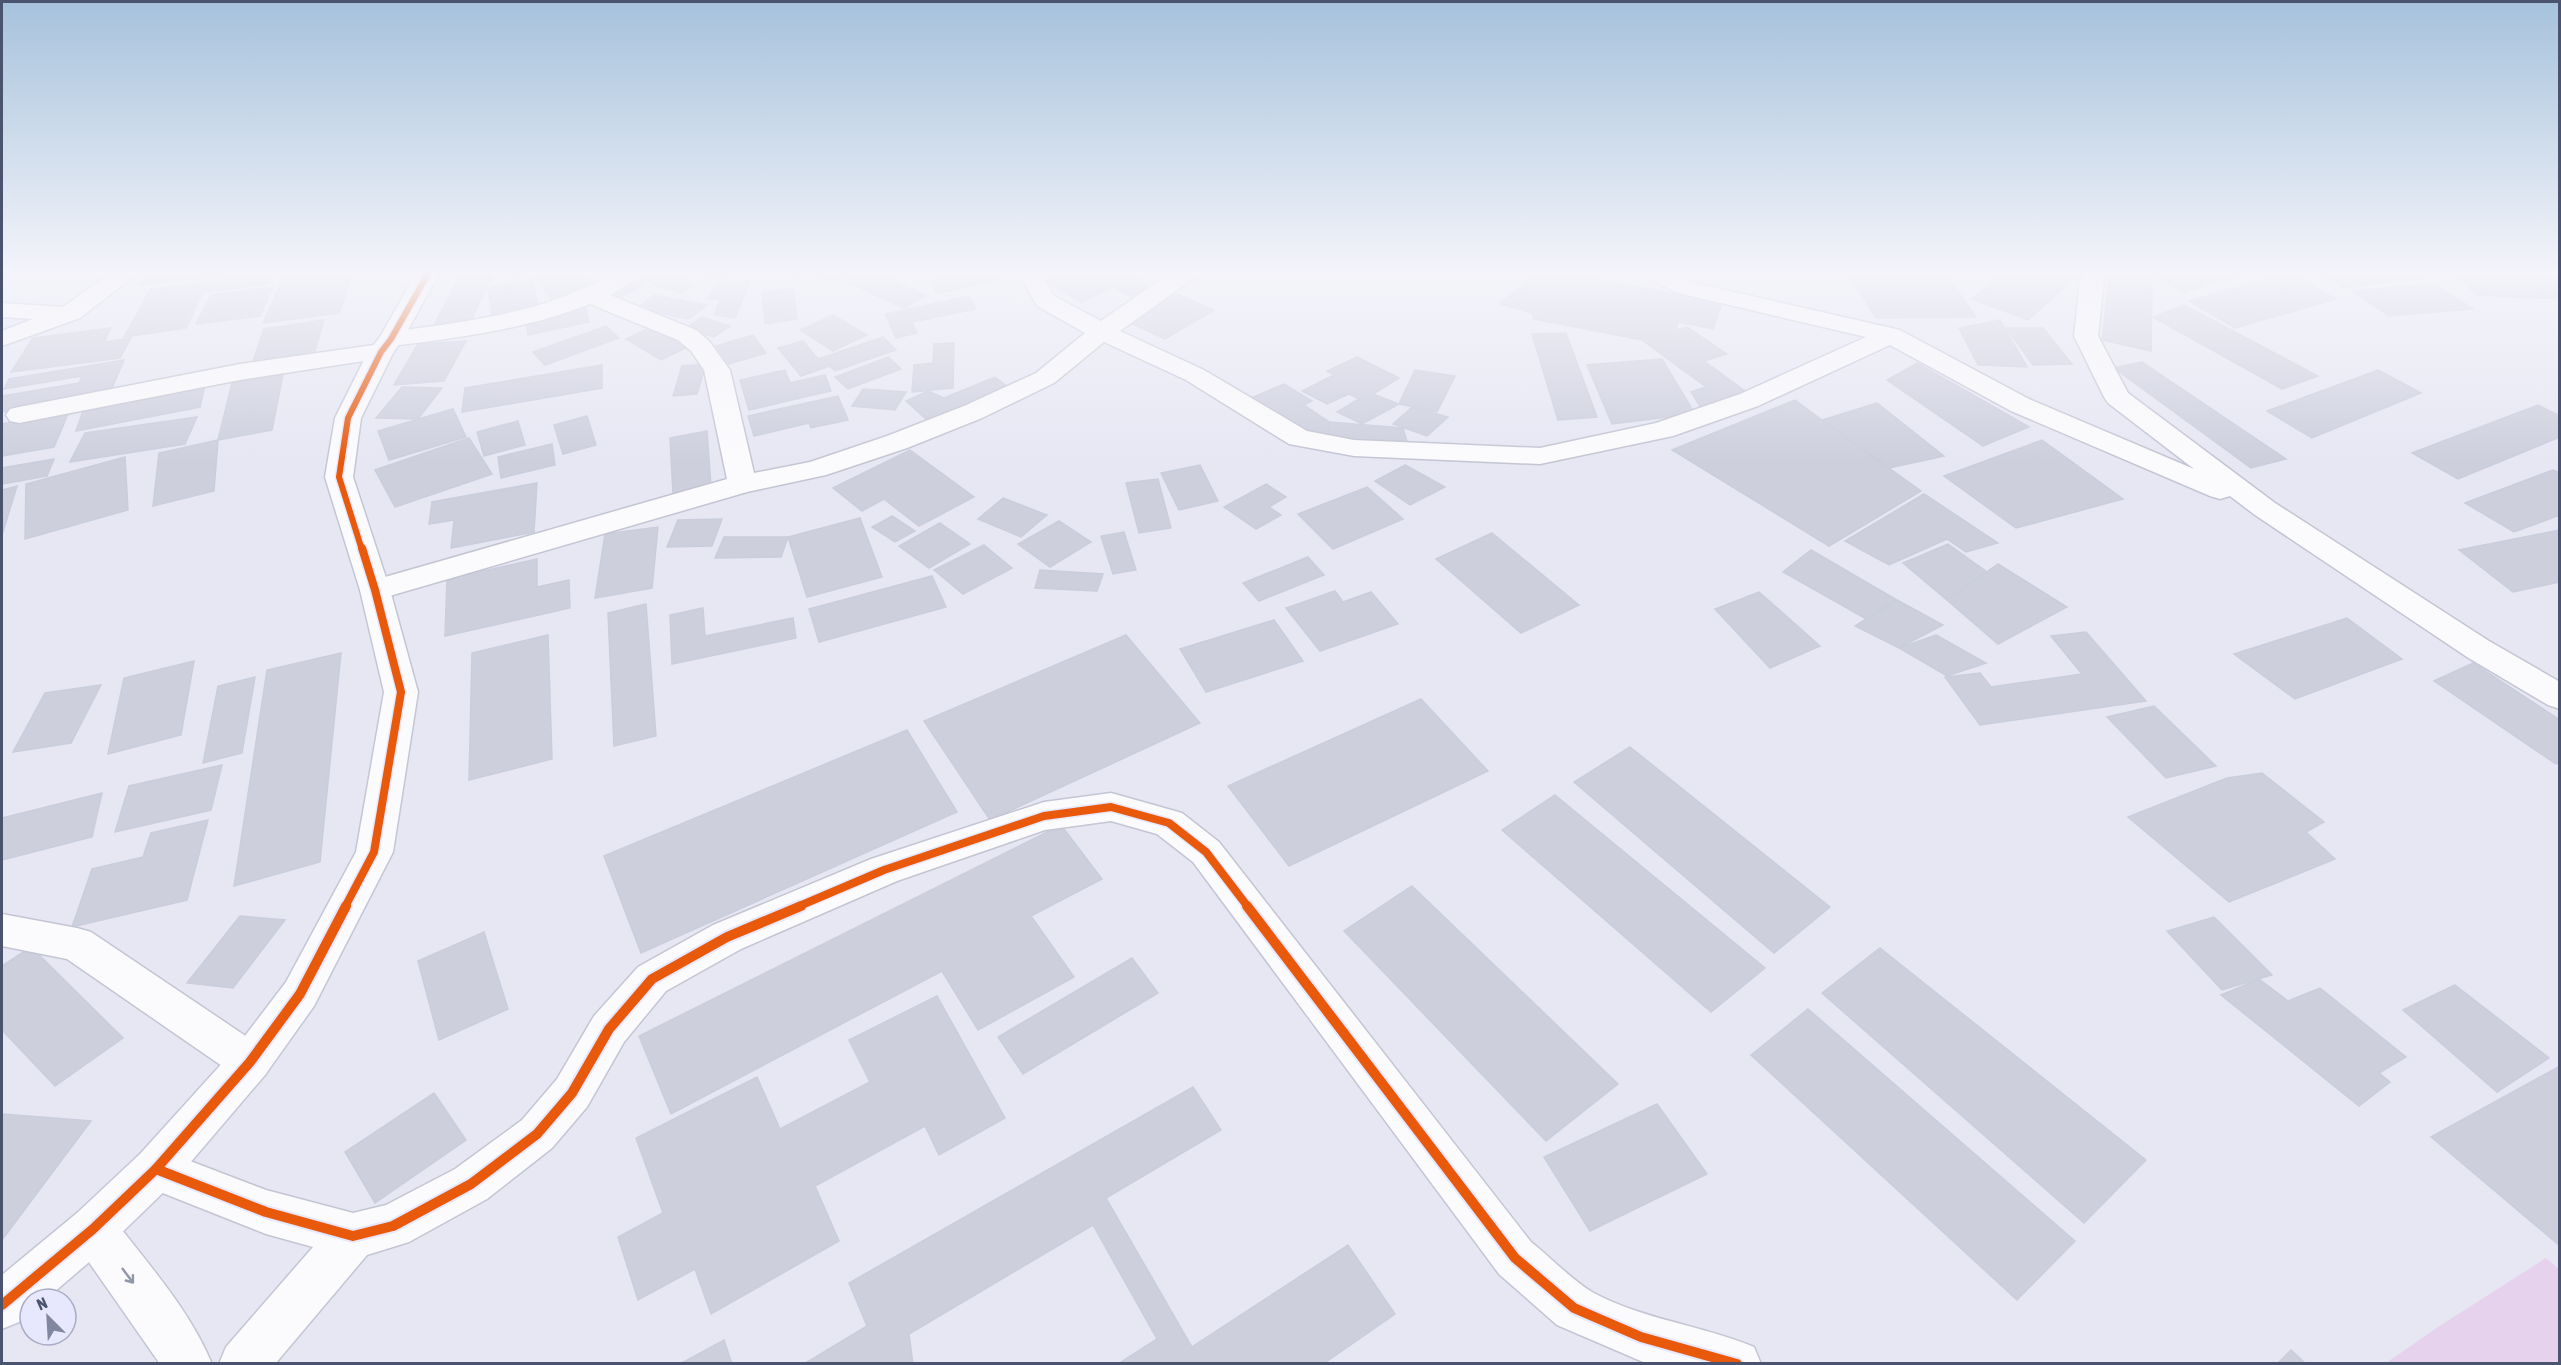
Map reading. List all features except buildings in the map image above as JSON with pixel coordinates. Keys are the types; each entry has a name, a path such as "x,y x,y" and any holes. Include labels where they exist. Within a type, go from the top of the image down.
{"street":[{"path":"2,339 16,334"},
{"path":"2,1305 93,1229 156,1169 250,1062 300,994 374,852 401,692 375,590 339,477 348,417 393,334"},
{"path":"19,415 447,334"},
{"path":"684,334 700,346 717,370 742,484"},
{"path":"375,590 742,484 816,469 897,442 973,412 1045,378 1100,334"},
{"path":"1106,334 1195,375 1299,438 1354,448 1540,456 1674,426 1749,400 1891,335"},
{"path":"1885,334 2020,405 2265,509"},
{"path":"2086,334 2117,397 2265,509 2478,649 2559,697"},
{"path":"156,1169 266,1212 353,1236 393,1226 471,1184 537,1134 572,1093 609,1029 652,979 728,937 884,870 1044,816 1111,807 1169,823 1206,852 1515,1258 1574,1308 1641,1337 1737,1364"},
{"path":"2,930 77,944 250,1062"},
{"path":"93,1229 163,1324 188,1364"},
{"path":"243,1364 353,1236"}],"shaded area":[{"path":"2546,1258 2559,1269 2559,1363 2386,1363 2441,1325"}],"cycle path":[{"path":"2,1305 93,1229 156,1169 250,1062 300,994 374,852 401,692 375,590 339,477 348,418 381,352 394,334"},
{"path":"156,1169 266,1212 353,1236 393,1226 471,1184 537,1134 572,1093 609,1029 652,979 727,937 884,870 1044,816 1111,807 1169,823 1206,852 1515,1258 1574,1308 1641,1337 1737,1364"}]}
